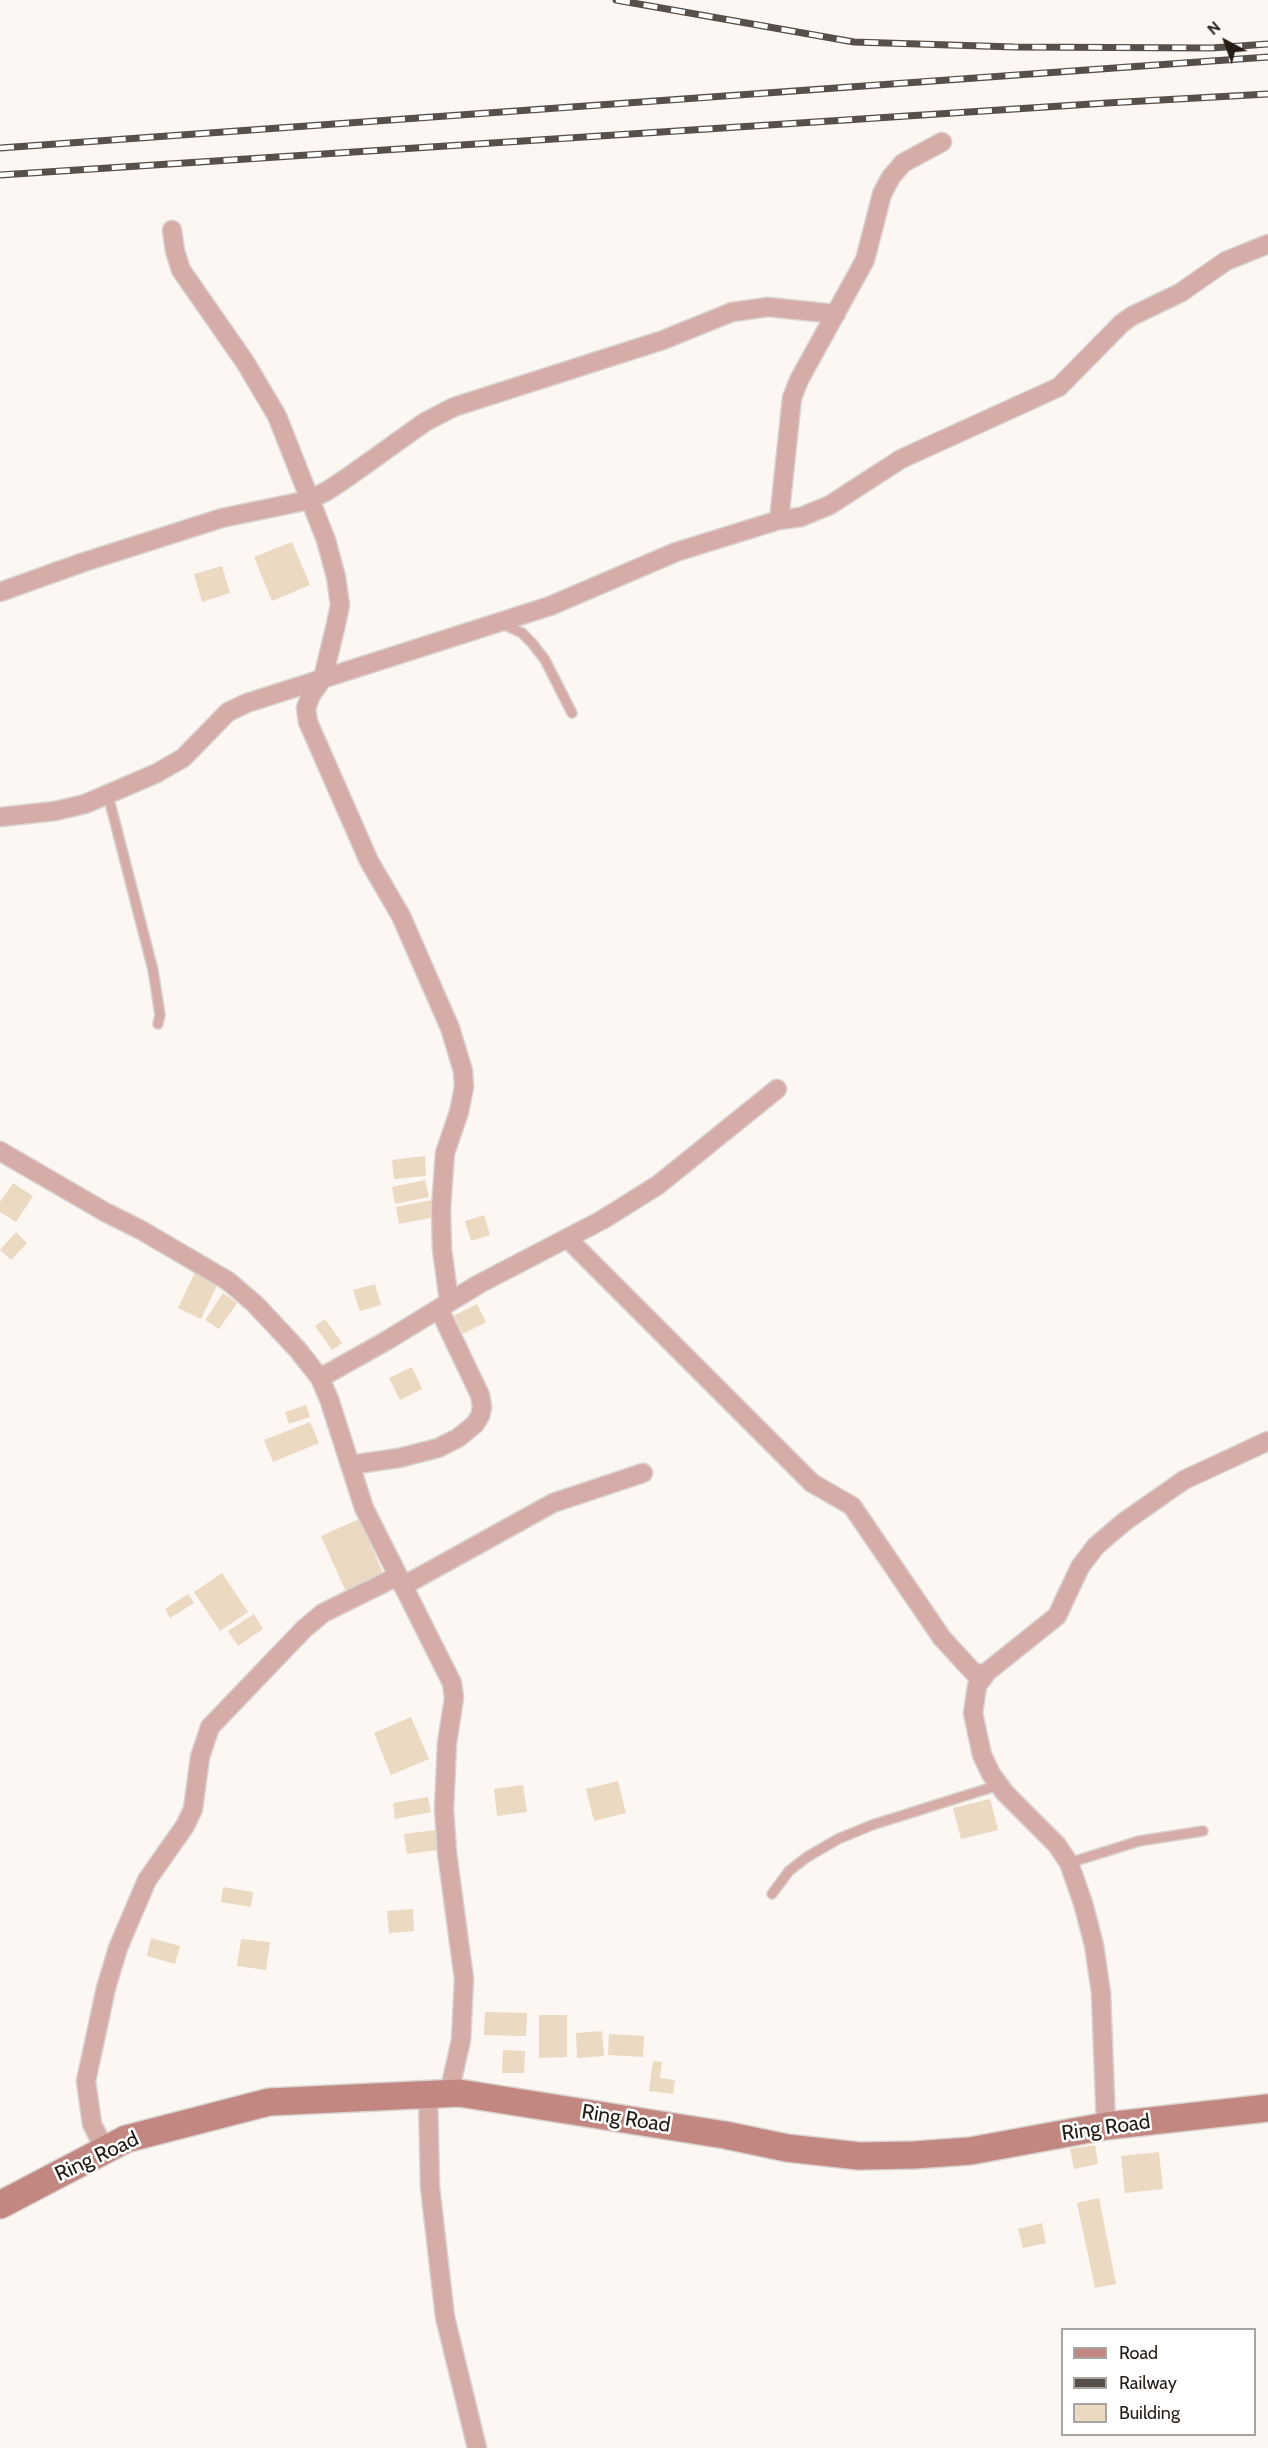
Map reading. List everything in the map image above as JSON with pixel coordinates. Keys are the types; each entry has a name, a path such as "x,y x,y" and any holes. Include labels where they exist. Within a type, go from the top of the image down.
{"street":[{"path":"779,520 792,398 804,368 865,260 882,194 891,177 903,163 942,142"},
{"path":"172,230 181,270 244,362 272,408 326,540 336,577 340,604 323,678 310,695 306,708 308,722 369,861 393,899 406,926 450,1028 463,1071 464,1087 459,1112 445,1153 441,1208 444,1305 480,1395 482,1407 480,1416 475,1424 458,1438 438,1448 399,1458 350,1465"},
{"path":"0,818 55,812 108,795 157,773 183,758 228,712 247,703 550,606 676,552 779,520 801,517 830,505 901,459 1059,387 1127,320 1180,292 1226,261 1268,244"},
{"path":"0,592 81,563 222,518 309,500 341,482 425,422 465,403 663,340 732,312 768,307 836,314"},
{"path":"320,1378 444,1305 658,1185 777,1089"},
{"path":"0,1151 228,1281 255,1304 298,1350 320,1378 364,1508 452,1683 454,1698 447,1743 444,1809 447,1853 461,1950 464,1989 461,2040 438,2094 430,2187 445,2317 477,2448"},
{"path":"567,1238 812,1483 852,1506 942,1638 976,1674 987,1672"},
{"path":"1106,2126 1101,1993 1094,1945 1069,1863 1044,1831 999,1785 982,1755 973,1713 977,1686 987,1672 1057,1616 1080,1567 1096,1546 1124,1522 1184,1480 1268,1441"},
{"path":"105,2150 92,2124 86,2081 106,1988 118,1948 147,1880 186,1826 193,1809 200,1756 210,1727 304,1629 323,1613 400,1581 553,1503 643,1473"},
{"name":"Ring Road","path":"0,2205 126,2139 269,2102 459,2093 725,2134 787,2148 859,2156 970,2151 1106,2126 1268,2108"}],"lane":[{"path":"498,622 522,633 532,643 545,660 572,713"},
{"path":"108,795 153,970 160,1015 158,1024"},
{"path":"772,1894 789,1871 807,1857 838,1839 894,1818 999,1785"},
{"path":"1069,1863 1139,1841 1203,1831"}],"building":[{"path":"292,542 310,585 272,601 254,557"},
{"path":"222,566 230,593 202,602 194,574"},
{"path":"425,1156 426,1176 394,1179 392,1160"},
{"path":"425,1180 429,1197 395,1204 392,1187"},
{"path":"13,1183 33,1196 16,1222 0,1212 0,1202"},
{"path":"432,1200 435,1217 399,1224 396,1207"},
{"path":"484,1215 490,1235 471,1241 465,1221"},
{"path":"16,1232 27,1243 11,1260 0,1250"},
{"path":"196,1270 219,1281 201,1319 178,1308"},
{"path":"375,1284 381,1305 360,1311 353,1290"},
{"path":"223,1293 237,1303 219,1329 205,1320"},
{"path":"477,1304 486,1322 463,1334 453,1316"},
{"path":"325,1319 342,1343 332,1350 315,1326"},
{"path":"412,1367 422,1389 400,1400 389,1378"},
{"path":"306,1405 310,1417 289,1424 285,1412"},
{"path":"310,1422 319,1443 273,1462 264,1440"},
{"path":"359,1519 384,1575 346,1592 321,1536"},
{"path":"222,1573 248,1612 220,1631 194,1592"},
{"path":"188,1594 194,1603 170,1618 165,1609"},
{"path":"254,1614 263,1629 238,1646 228,1631"},
{"path":"411,1717 429,1759 391,1775 374,1733"},
{"path":"618,1781 626,1813 594,1821 586,1789"},
{"path":"523,1785 527,1812 497,1816 494,1789"},
{"path":"428,1797 431,1812 395,1819 393,1803"},
{"path":"990,1799 998,1830 961,1839 953,1808"},
{"path":"435,1830 438,1850 407,1854 404,1834"},
{"path":"223,1887 253,1892 251,1907 221,1902"},
{"path":"413,1909 414,1931 389,1933 387,1911"},
{"path":"151,1938 180,1946 175,1964 147,1956"},
{"path":"241,1939 270,1942 266,1970 237,1966"},
{"path":"485,2012 527,2013 526,2036 484,2035"},
{"path":"539,2015 567,2015 567,2057 539,2058"},
{"path":"602,2031 604,2056 577,2058 576,2033"},
{"path":"609,2034 644,2036 643,2057 608,2055"},
{"path":"503,2050 525,2051 524,2073 502,2073"},
{"path":"653,2061 662,2062 660,2078 675,2080 673,2094 649,2091"},
{"path":"1095,2145 1098,2164 1074,2169 1070,2149"},
{"path":"1159,2152 1163,2189 1125,2193 1121,2156"},
{"path":"1099,2198 1116,2284 1095,2288 1077,2203"},
{"path":"1042,2223 1046,2243 1023,2248 1018,2229"}],"railway":[{"path":"616,0 854,42 1014,47 1212,48 1268,44"},
{"path":"0,148 1268,57"},
{"path":"0,175 1268,94"}]}
